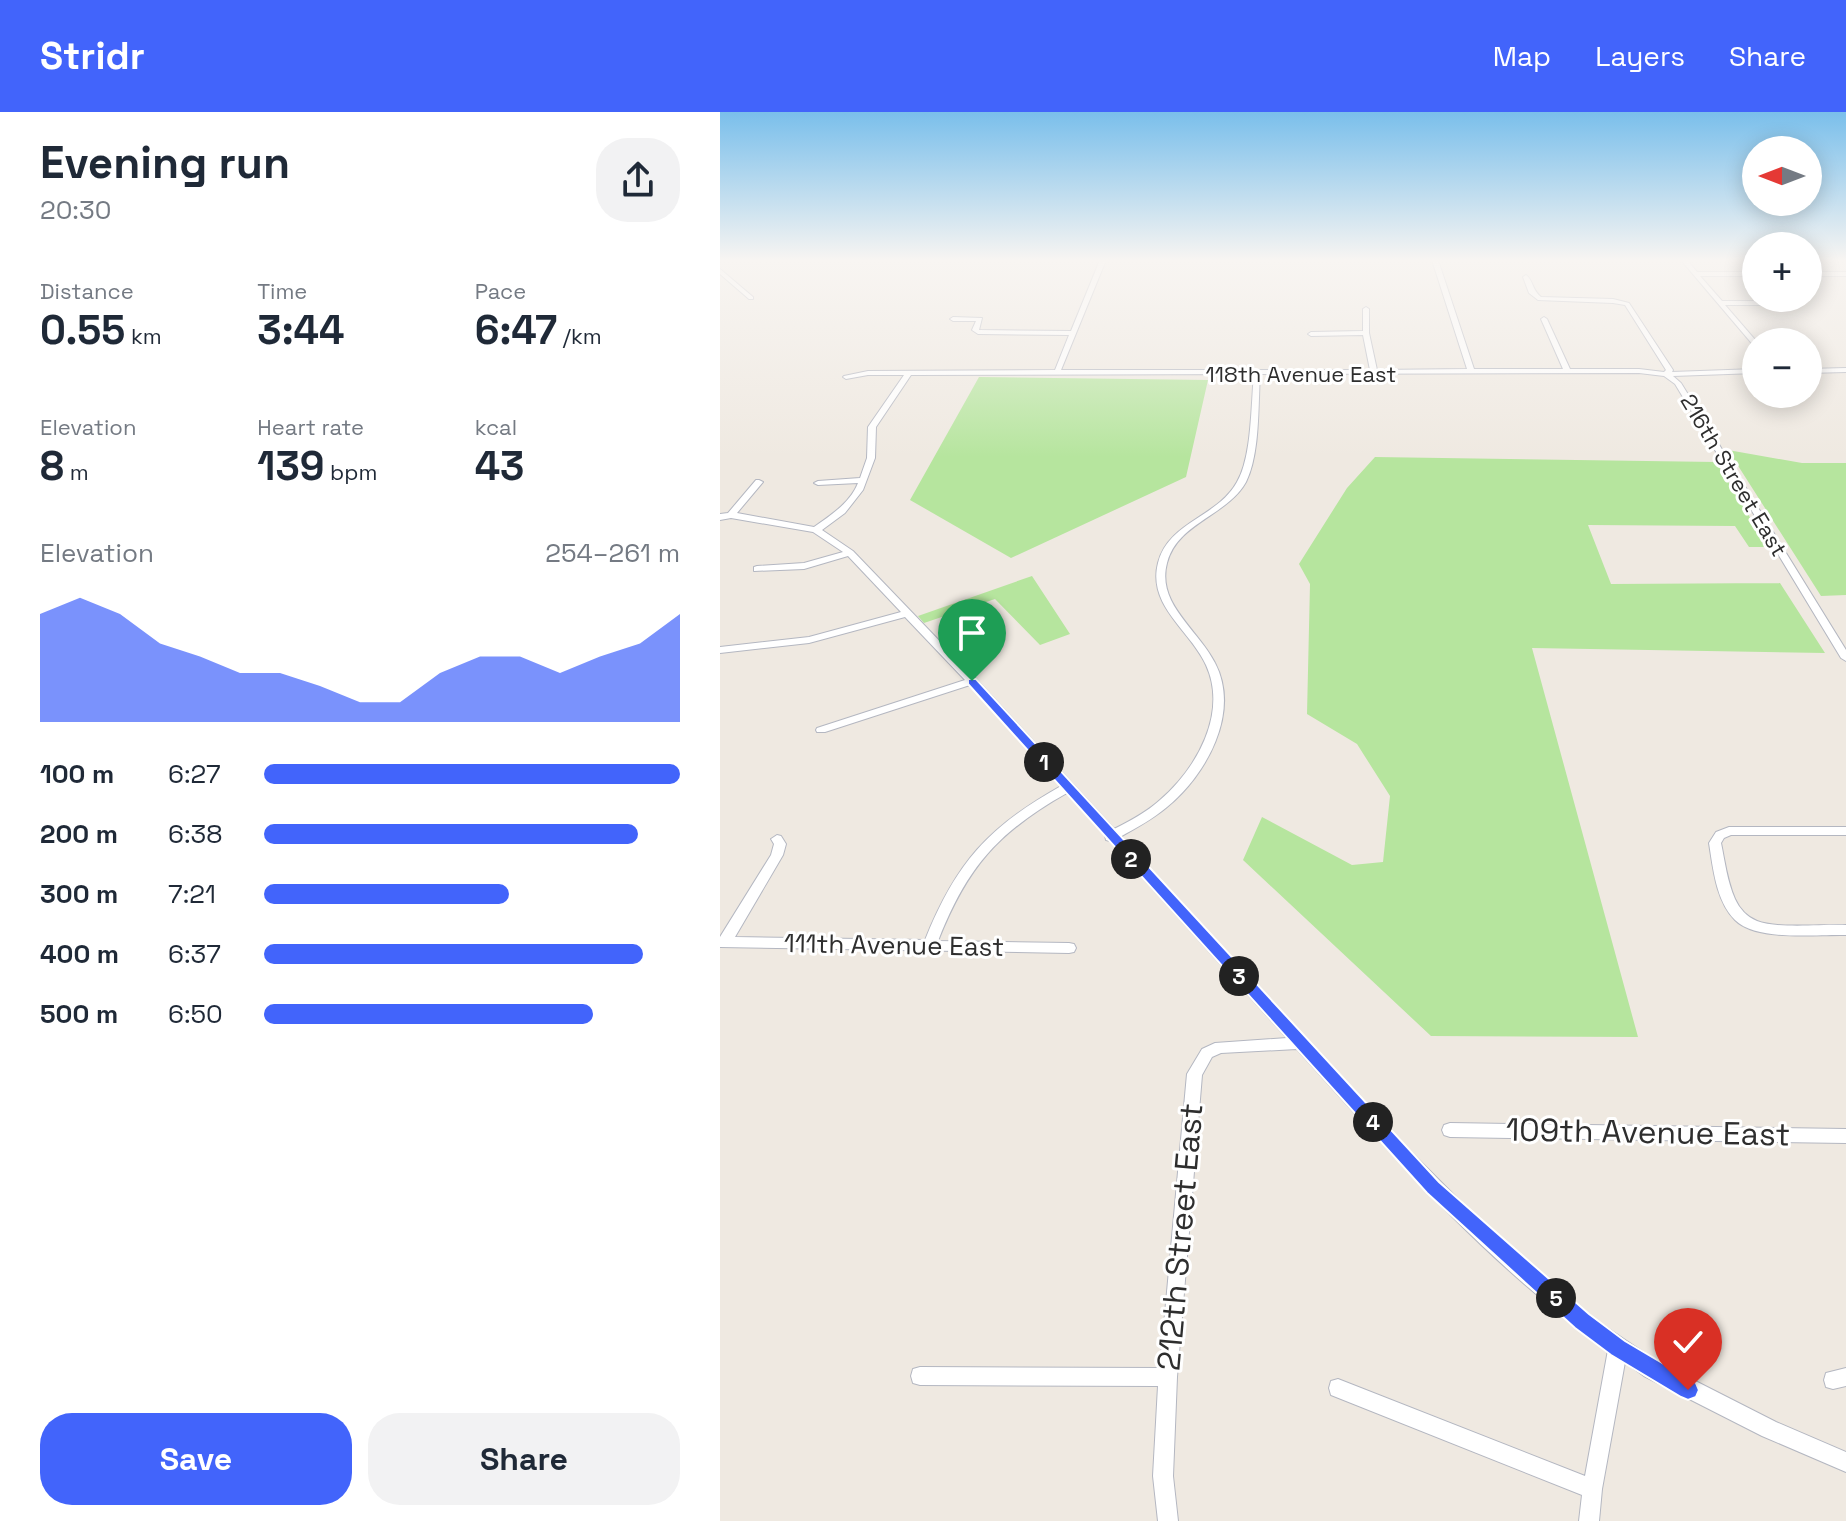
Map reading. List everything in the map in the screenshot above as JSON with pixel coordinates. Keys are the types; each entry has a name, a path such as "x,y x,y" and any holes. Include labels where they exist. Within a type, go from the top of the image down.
{"street":[{"path":"977,326 975,330 978,332 1073,333"},
{"path":"1057,373 1076,326"},
{"path":"1366,326 1374,373"},
{"path":"1456,326 1471,372"},
{"path":"1547,326 1567,371"},
{"name":"216th Street East","path":"1643,326 1670,370 1666,374 1678,383 1846,658"},
{"path":"1311,334 1366,333"},
{"path":"1822,371 1846,370"},
{"name":"118th Avenue East","path":"846,377 868,373 1742,371"},
{"path":"816,530 848,504 863,480 871,458 872,427 909,373"},
{"path":"1110,837 1150,814 1180,787 1204,751 1215,726 1220,698 1217,677 1211,663 1167,602 1160,571 1171,543 1191,524 1231,497 1245,477 1257,374"},
{"path":"818,483 863,480"},
{"path":"731,515 759,482"},
{"path":"720,517 731,515 816,530 850,553 972,681 1110,837 1433,1188 1528,1275 1618,1348 1688,1390 1846,1462"},
{"path":"757,569 804,566 850,553"},
{"path":"720,650 809,640 905,614"},
{"path":"821,730 972,681"},
{"path":"929,946 952,890 966,867 1011,822 1067,788"},
{"path":"1846,831 1756,830 1720,835 1715,843 1726,897 1741,920 1764,928 1846,930"},
{"path":"722,942 777,855 780,844 777,839"},
{"name":"111th Avenue East","path":"722,942 1069,948"},
{"name":"212th Street East","path":"1168,1521 1163,1476 1168,1377 1195,1074 1207,1053 1220,1047 1302,1043"},
{"name":"109th Avenue East","path":"1450,1130 1846,1136"},
{"path":"1589,1521 1618,1348"},
{"path":"920,1376 1168,1377"},
{"path":"1338,1388 1592,1489"}],"green space":[{"path":"979,377 1208,380 1186,477 1011,558 910,500"},
{"path":"1728,450 1802,463 1846,463 1846,595 1821,596"},
{"path":"1375,457 1716,462 1768,547 1749,547 1735,526 1588,525 1611,584 1780,583 1825,653 1532,648 1638,1037 1431,1036 1243,860 1262,817 1352,865 1383,862 1390,796 1357,744 1307,714 1310,584 1299,564 1347,488"},
{"path":"1032,576 1070,634 1040,645 995,599 924,623 918,616"}],"route":[{"path":"972,681 1110,837 1433,1188 1582,1321 1618,1348 1688,1390"}]}
